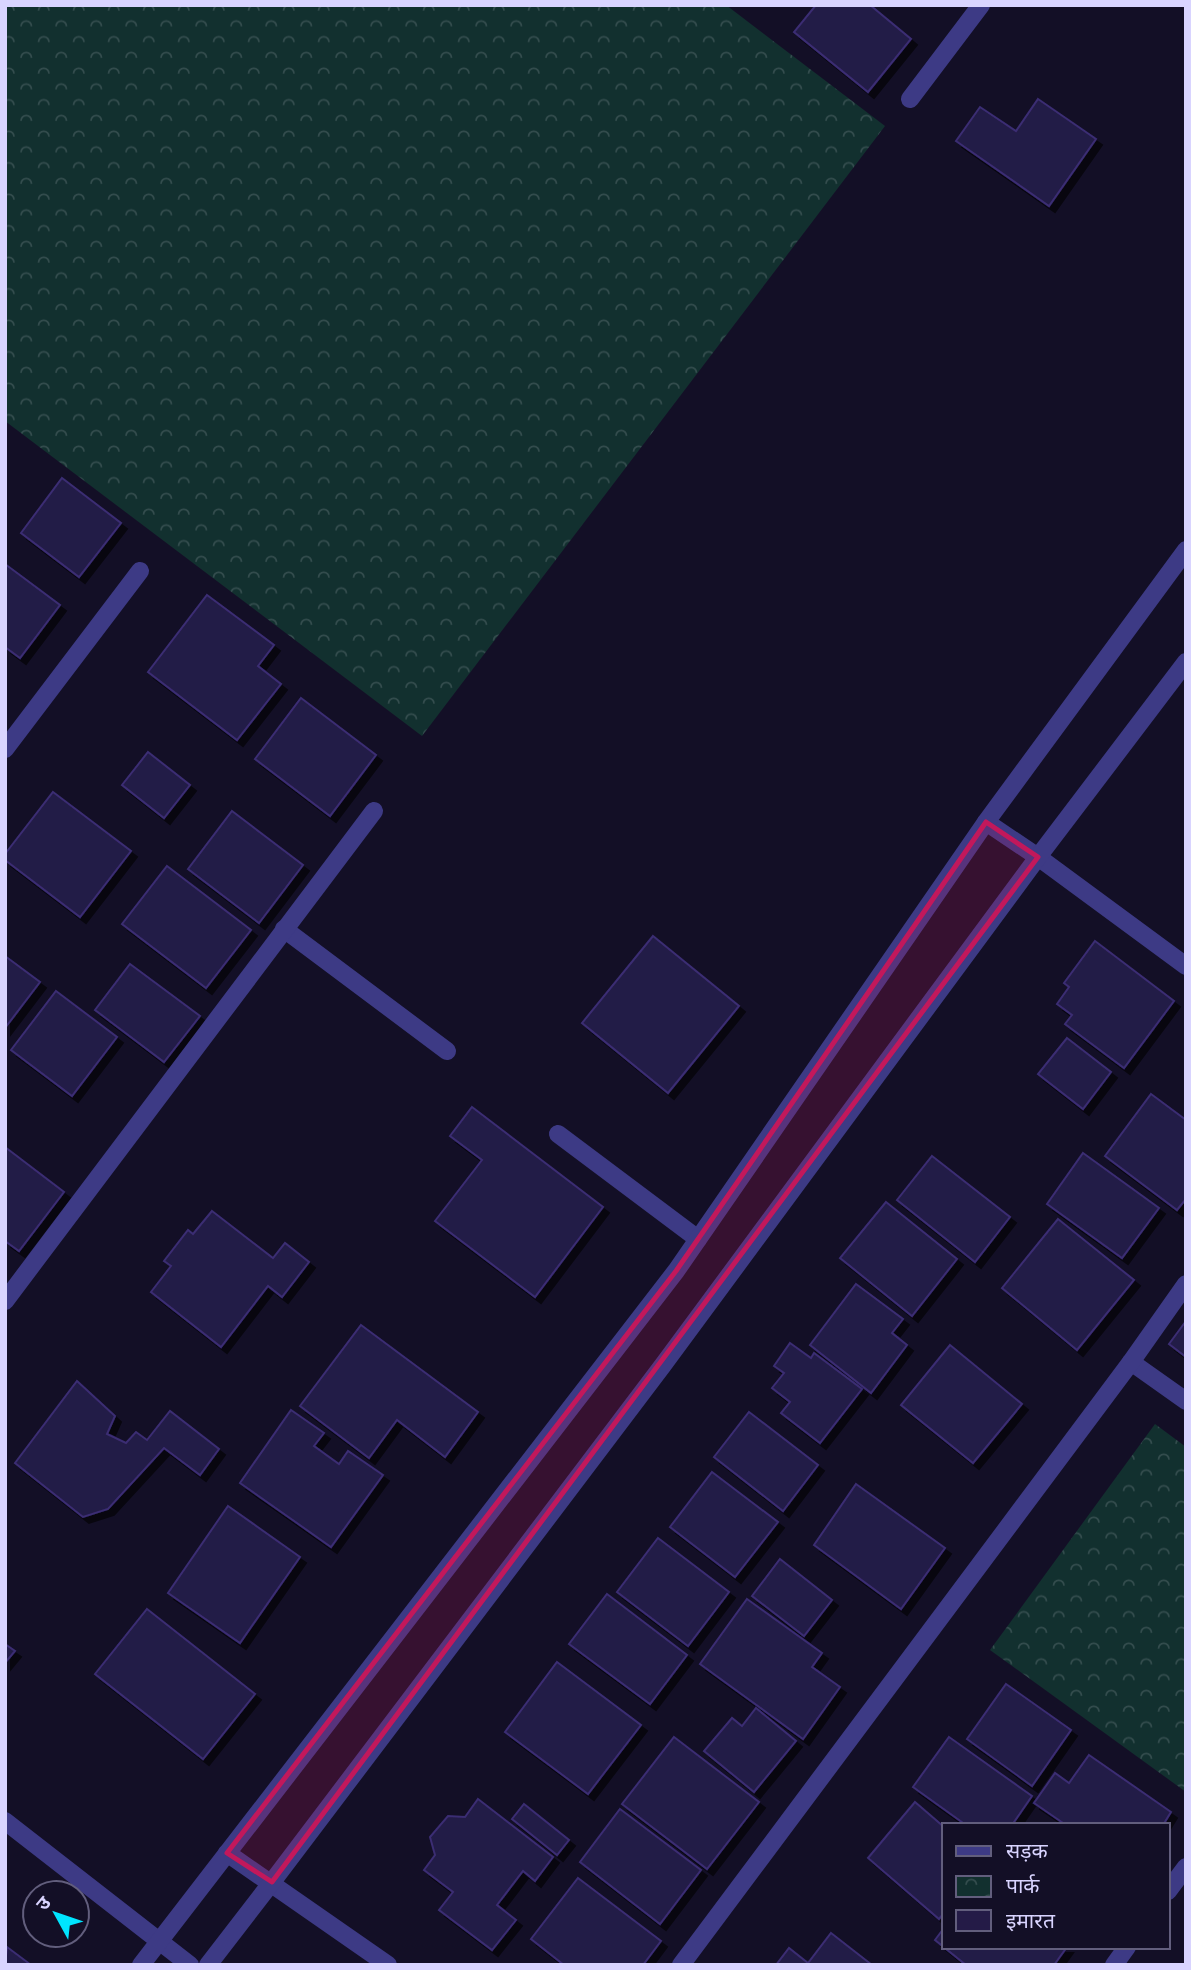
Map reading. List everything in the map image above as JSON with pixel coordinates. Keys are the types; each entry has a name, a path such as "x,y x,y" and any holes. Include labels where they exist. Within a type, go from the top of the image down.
{"street":[{"path":"910,99 981,5"},
{"path":"141,1965 698,1240 986,822 1186,550"},
{"path":"5,749 140,572"},
{"path":"208,1965 671,1354 1038,857 1186,662"},
{"path":"5,1301 374,811"},
{"path":"986,822 1186,966"},
{"path":"284,929 447,1051"},
{"path":"558,1135 698,1240"},
{"path":"681,1965 1131,1362 1186,1284"},
{"path":"1131,1362 1186,1401"},
{"path":"5,1821 190,1965"},
{"path":"227,1853 388,1965"},
{"path":"1170,1888 1186,1867"},
{"path":"1114,1965 1126,1949"}],"highlighted area":[{"path":"986,822 1038,857 272,1882 227,1853 676,1271"}],"green space":[{"path":"5,5 726,5 885,126 422,736 5,421"},
{"path":"1155,1424 1186,1447 1186,1792 990,1650"}],"building":[{"path":"816,5 870,5 911,39 868,92 794,32"},
{"path":"1038,99 1096,139 1049,206 956,141 980,107 1016,131"},
{"path":"62,478 121,523 79,577 21,533"},
{"path":"5,564 60,605 20,658 5,647"},
{"path":"207,595 274,645 258,666 281,684 237,740 148,672"},
{"path":"301,698 376,755 330,816 255,759"},
{"path":"148,752 190,785 164,818 122,785"},
{"path":"53,792 131,851 80,917 5,860 5,854"},
{"path":"232,811 303,865 259,923 188,869"},
{"path":"167,866 251,930 206,988 122,924"},
{"path":"653,936 739,1006 668,1093 582,1023"},
{"path":"1095,941 1174,1001 1124,1068 1065,1024 1072,1015 1057,1004 1069,987 1064,983"},
{"path":"5,956 40,982 5,1028"},
{"path":"130,964 200,1016 164,1062 95,1010"},
{"path":"56,991 117,1037 72,1096 11,1050"},
{"path":"1067,1038 1111,1072 1083,1109 1038,1074"},
{"path":"1151,1094 1186,1120 1186,1199 1177,1210 1105,1156"},
{"path":"472,1107 603,1207 535,1297 435,1221 482,1160 450,1136"},
{"path":"5,1147 64,1192 19,1251 5,1241"},
{"path":"1083,1153 1159,1208 1122,1258 1047,1204"},
{"path":"932,1156 1010,1217 975,1262 897,1200"},
{"path":"886,1202 957,1259 912,1316 840,1258"},
{"path":"212,1211 273,1258 285,1243 309,1262 282,1297 268,1286 221,1347 151,1292 171,1266 164,1261 188,1230 193,1234"},
{"path":"1058,1219 1134,1280 1077,1350 1002,1288"},
{"path":"856,1284 903,1319 892,1333 907,1345 871,1393 810,1345"},
{"path":"1186,1321 1186,1357 1169,1344"},
{"path":"361,1325 478,1412 445,1457 397,1420 369,1458 300,1406"},
{"path":"790,1343 811,1358 814,1353 862,1389 820,1443 781,1413 790,1402 772,1388 784,1373 774,1366"},
{"path":"950,1345 1022,1404 973,1463 901,1405"},
{"path":"77,1381 115,1416 107,1434 126,1443 136,1432 147,1440 170,1411 219,1449 200,1475 164,1448 108,1509 83,1517 15,1463"},
{"path":"291,1410 324,1433 314,1446 339,1464 348,1451 383,1475 331,1547 240,1483"},
{"path":"749,1412 818,1465 783,1511 714,1457"},
{"path":"712,1472 778,1522 735,1577 670,1527"},
{"path":"856,1484 945,1548 901,1609 814,1545"},
{"path":"228,1506 300,1557 240,1643 168,1593"},
{"path":"658,1538 729,1592 688,1646 617,1592"},
{"path":"780,1559 832,1600 804,1636 752,1596"},
{"path":"607,1594 687,1655 650,1704 569,1644"},
{"path":"747,1599 822,1653 812,1667 840,1687 803,1739 700,1664"},
{"path":"147,1609 255,1694 203,1759 95,1674"},
{"path":"5,1644 15,1651 5,1663"},
{"path":"557,1662 641,1725 588,1794 505,1732"},
{"path":"1006,1684 1071,1730 1032,1786 967,1739"},
{"path":"756,1708 796,1741 754,1792 704,1751 732,1718 742,1726"},
{"path":"674,1737 759,1802 707,1869 622,1804"},
{"path":"949,1737 1032,1796 1013,1823 963,1823 913,1787"},
{"path":"1089,1755 1171,1812 1164,1823 1063,1823 1034,1803 1055,1773 1069,1783"},
{"path":"478,1799 553,1857 535,1881 523,1871 497,1905 516,1920 492,1950 439,1910 453,1892 424,1870 435,1855 430,1837 448,1816 465,1817"},
{"path":"915,1802 942,1825 942,1915 939,1919 868,1858"},
{"path":"524,1804 569,1840 557,1855 512,1819"},
{"path":"620,1809 701,1870 660,1924 580,1862"},
{"path":"578,1878 661,1941 643,1965 564,1965 531,1939"},
{"path":"942,1931 942,1946 935,1940"},
{"path":"831,1933 872,1965 776,1965 789,1948 808,1963"},
{"path":"7,1947 31,1965 5,1965"},
{"path":"946,1949 1066,1949 1054,1965 966,1965"}]}
